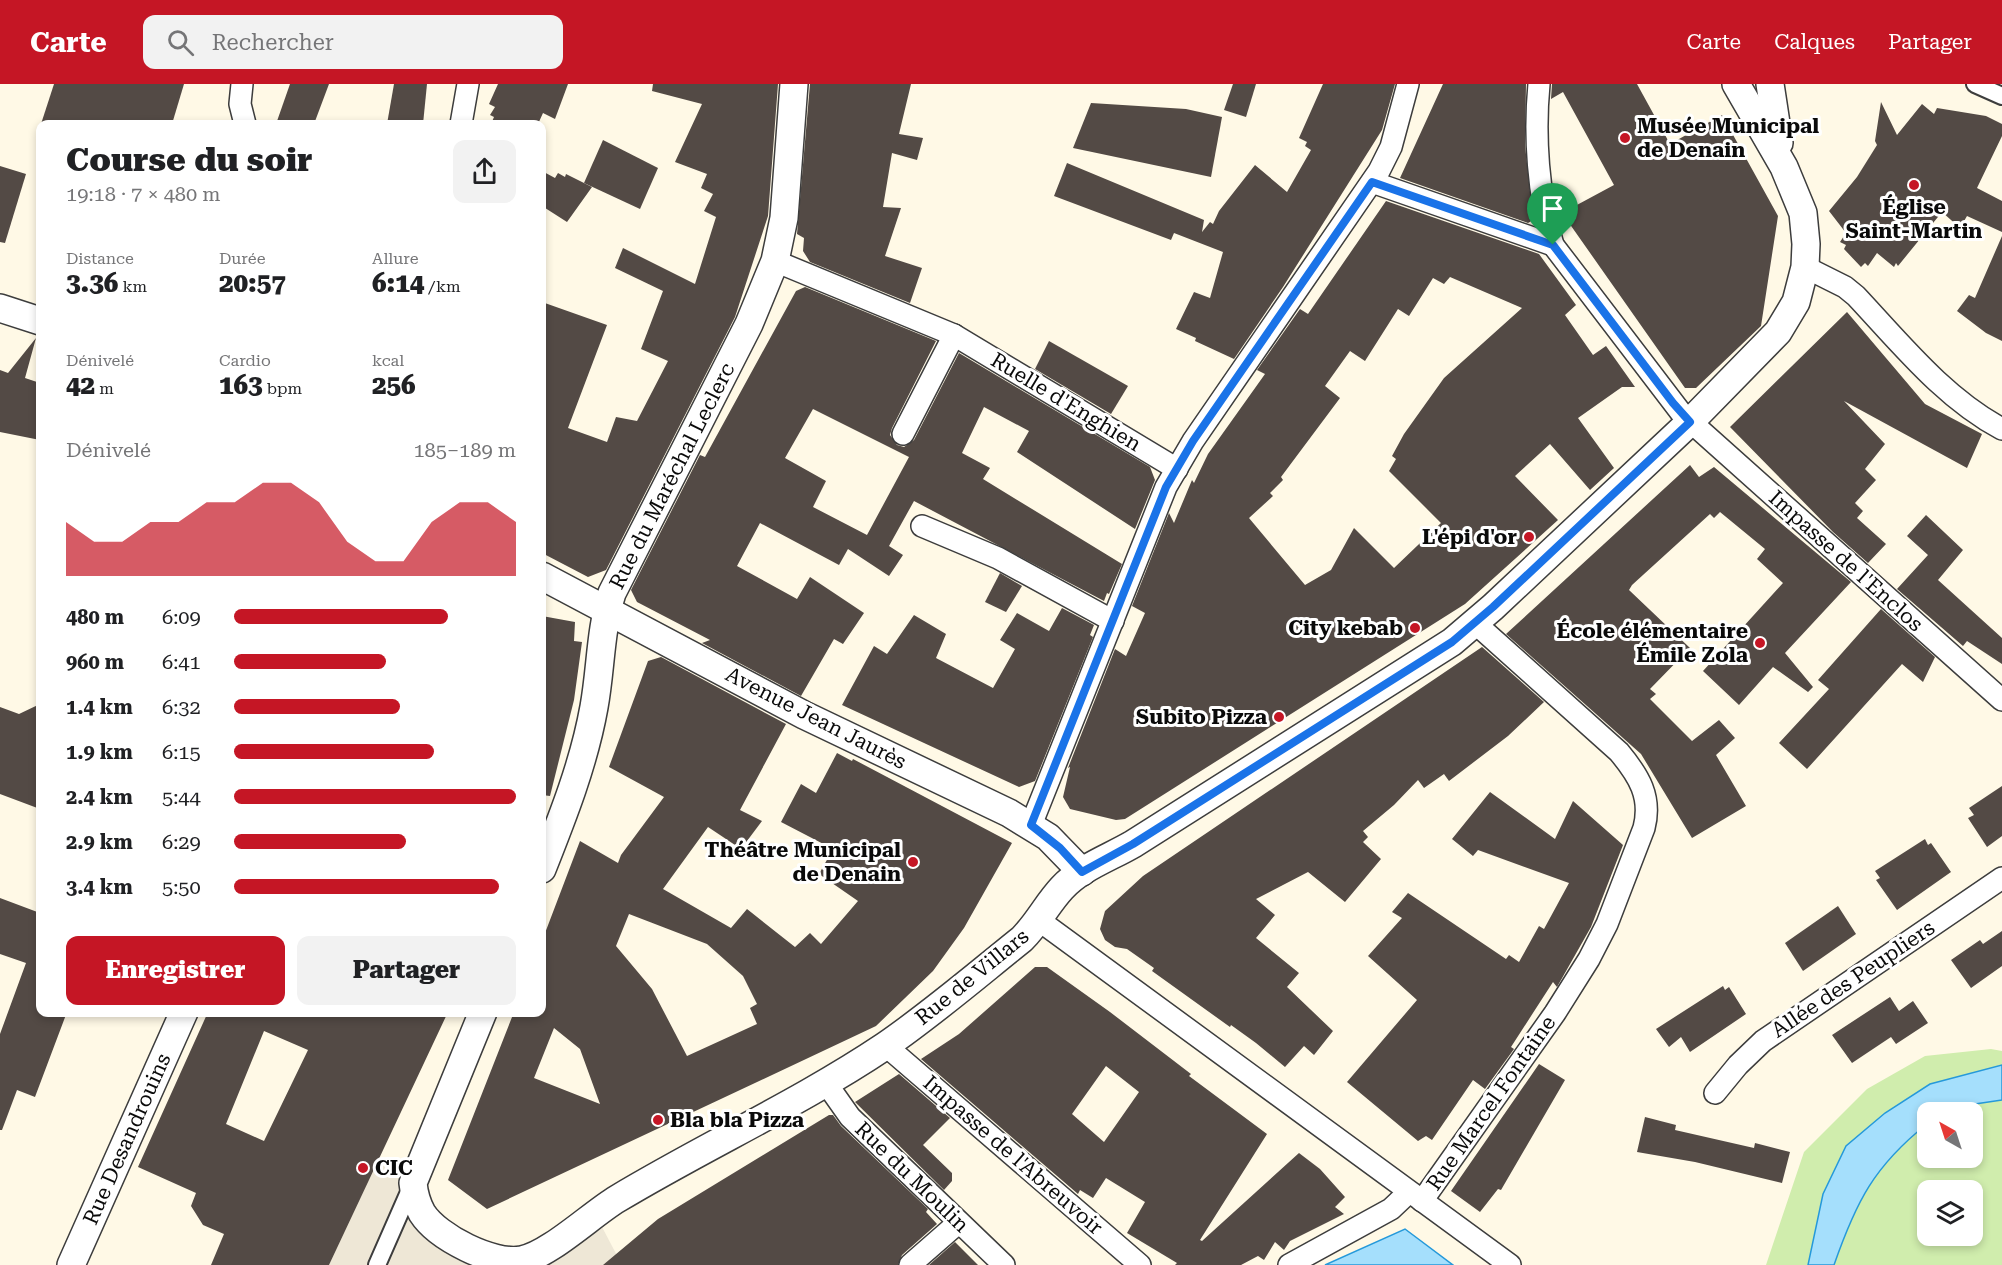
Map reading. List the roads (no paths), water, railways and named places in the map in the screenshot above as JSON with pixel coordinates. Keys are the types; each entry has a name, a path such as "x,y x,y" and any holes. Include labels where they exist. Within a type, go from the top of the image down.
{"street":[{"path":"242,84 240,104 244,120"},
{"path":"462,120 468,84"},
{"name":"Rue du Maréchal Leclerc","path":"546,859 585,748 594,706 607,610 619,578 753,315 775,261 784,218 794,84"},
{"path":"1031,825 1159,504 1193,441 1372,182 1391,147 1408,84"},
{"path":"1539,84 1541,184 1546,221 1553,245"},
{"path":"1736,84 1784,167"},
{"path":"1770,84 1774,120 1784,167"},
{"path":"1976,84 2002,96"},
{"name":"Rue de Villars","path":"413,1183 416,1199 428,1220 448,1236 473,1250 503,1261 535,1258 615,1200 826,1083 885,1046 1022,939 1040,921 1062,889 1082,872 1133,844 1444,646 1475,623 1690,422 1778,332 1796,302 1805,267 1806,244 1803,213 1784,167"},
{"path":"1372,182 1553,245"},
{"name":"Impasse de l'Enclos","path":"1553,245 1673,403 1690,422 2002,700"},
{"name":"Ruelle d'Enghien","path":"775,261 954,335 1177,469"},
{"path":"1805,267 1845,287 1856,296 1951,395 2002,429"},
{"path":"0,308 36,320"},
{"path":"903,434 954,335"},
{"path":"922,526 998,558 1113,621"},
{"name":"Avenue Jean Jaurès","path":"546,578 812,718 1031,825 1060,848 1082,872"},
{"name":"Rue Marcel Fontaine","path":"1040,921 1416,1197 1555,1012 1589,959 1607,924 1648,813 1645,790 1619,752 1475,623"},
{"name":"Allée des Peupliers","path":"1715,1093 1738,1065 1763,1041 2002,878"},
{"name":"Rue Desandrouins","path":"70,1265 182,1017"},
{"path":"377,1265 481,1017"},
{"name":"Impasse de l'Abreuvoir","path":"885,1046 1140,1265"},
{"name":"Rue du Moulin","path":"826,1083 850,1117 1004,1265"},
{"path":"1289,1265 1416,1197 1510,1265"},
{"path":"910,1265 958,1222"}],"water":[{"path":"2002,1065 2002,1100 1983,1103 1917,1102 1917,1133 1893,1155 1869,1187 1850,1222 1834,1265 1808,1265 1823,1194 1846,1146 1885,1113 1930,1084"},
{"path":"1405,1229 1453,1265 1325,1265"}],"place":[{"name":"Musée Municipal de Denain","path":"1625,138"},
{"name":"Église Saint-Martin","path":"1914,185"},
{"name":"L'épi d'or","path":"1529,537"},
{"name":"City kebab","path":"1415,628"},
{"name":"École élémentaire Émile Zola","path":"1760,643"},
{"name":"Subito Pizza","path":"1279,717"},
{"name":"Théâtre Municipal de Denain","path":"913,862"},
{"name":"Bla bla Pizza","path":"658,1120"},
{"name":"CIC","path":"363,1168"}]}
